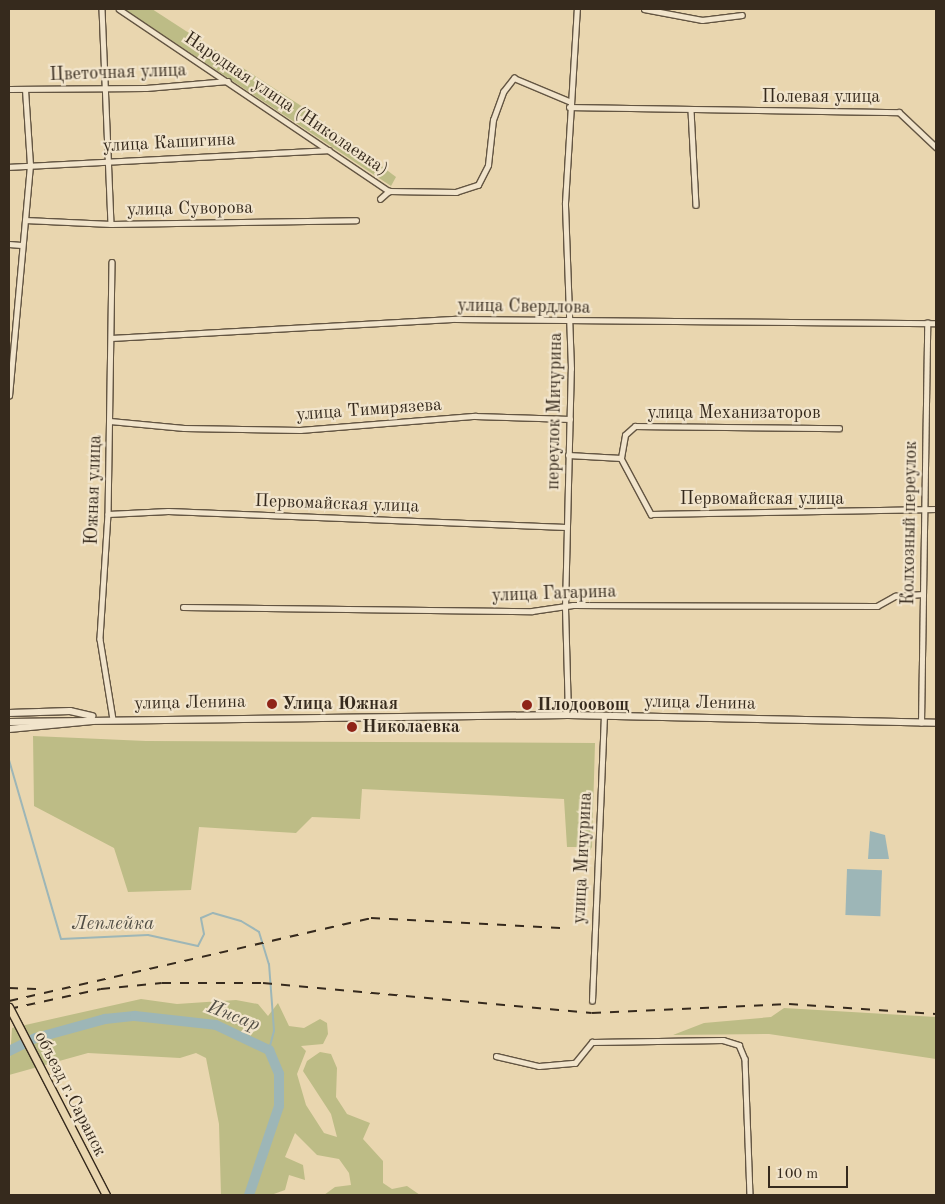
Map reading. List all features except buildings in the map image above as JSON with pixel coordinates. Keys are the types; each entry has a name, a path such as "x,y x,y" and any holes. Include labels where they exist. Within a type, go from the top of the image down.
{"main road":[{"path":"9,713 70,711 104,718"},
{"name":"улица Ленина","path":"10,721 104,718 568,715 936,723"},
{"path":"9,728 72,727 104,718"},
{"name":"объезд г.Саранск","path":"9,1007 106,1195"}],"street":[{"path":"102,9 112,224"},
{"name":"Народная улица (Николаевка)","path":"120,9 331,149 389,191 456,192 478,185 488,165 493,120 503,92 514,78 569,101"},
{"path":"569,107 577,9"},
{"path":"644,9 702,20 742,15"},
{"name":"Цветочная улица","path":"9,89 107,88 228,81"},
{"path":"9,396 21,245 30,165 25,90"},
{"name":"Полевая улица","path":"569,107 899,112 936,147"},
{"name":"переулок Мичурина","path":"568,715 565,608 570,419 570,322 565,203 569,107"},
{"path":"691,110 696,205"},
{"name":"улица Кашигина","path":"9,166 331,149"},
{"path":"380,199 389,191"},
{"name":"улица Суворова","path":"25,220 112,224 356,220"},
{"path":"9,244 21,245"},
{"name":"Южная улица","path":"112,262 108,514 100,639 113,718"},
{"name":"улица Свердлова","path":"111,338 456,319 570,322 936,323"},
{"name":"Колхозный переулок","path":"921,723 927,323"},
{"path":"9,327 15,327"},
{"name":"улица Тимирязева","path":"110,421 184,428 300,430 475,416 570,419"},
{"name":"улица Механизаторов","path":"621,458 625,435 635,426 839,428"},
{"path":"568,456 621,458"},
{"name":"Первомайская улица","path":"621,458 651,514 936,509"},
{"name":"Первомайская улица","path":"108,514 168,511 566,527"},
{"name":"улица Гагарина","path":"183,607 565,608 876,606 895,596 923,594"},
{"name":"улица Мичурина","path":"592,1001 604,716"},
{"path":"496,1056 539,1066 576,1063 592,1042 723,1040 739,1045 745,1059 750,1195"}],"shaded area":[{"path":"124,9 152,9 306,109 396,177 391,186"},
{"path":"33,736 146,741 595,743 592,847 587,856 578,855 578,847 567,847 564,799 362,789 360,819 312,817 296,833 199,827 191,890 128,892 114,848 34,806"},
{"path":"141,999 177,1004 236,1000 258,1004 268,1016 278,1003 289,1026 304,1028 320,1019 327,1023 328,1034 323,1044 301,1046 306,1051 297,1074 306,1105 324,1133 337,1137 331,1114 303,1071 307,1061 320,1052 331,1054 337,1068 336,1097 347,1114 370,1123 363,1139 383,1161 383,1183 392,1189 407,1186 420,1195 324,1195 335,1187 351,1185 349,1173 339,1159 317,1155 295,1133 285,1157 303,1165 305,1180 289,1175 285,1190 271,1195 221,1195 219,1124 206,1058 196,1053 180,1058 88,1053 9,1075 12,1028"},
{"path":"784,1008 936,1017 936,1059 769,1034 673,1035 704,1023 771,1017"}],"water":[{"path":"870,831 885,835 889,859 868,859"},
{"path":"847,869 882,870 880,916 845,915"}],"waterway":[{"name":"Леплейка","path":"9,760 61,939 148,935 198,946 204,934 201,918 213,913 241,921 259,932 269,964 274,1031 269,1050"},
{"name":"Инсар","path":"9,1051 36,1038 105,1019 135,1016 216,1025 269,1050 279,1074 279,1106 249,1195"}],"railway":[{"path":"9,1001 371,918 565,928"},
{"path":"9,1009 101,989 162,983 263,983 592,1013 789,1004 936,1014"},
{"path":"9,988 36,989"}],"place":[{"name":"Улица Южная","path":"272,704"},
{"name":"Плодоовощ","path":"527,705"},
{"name":"Николаевка","path":"352,727"}]}
